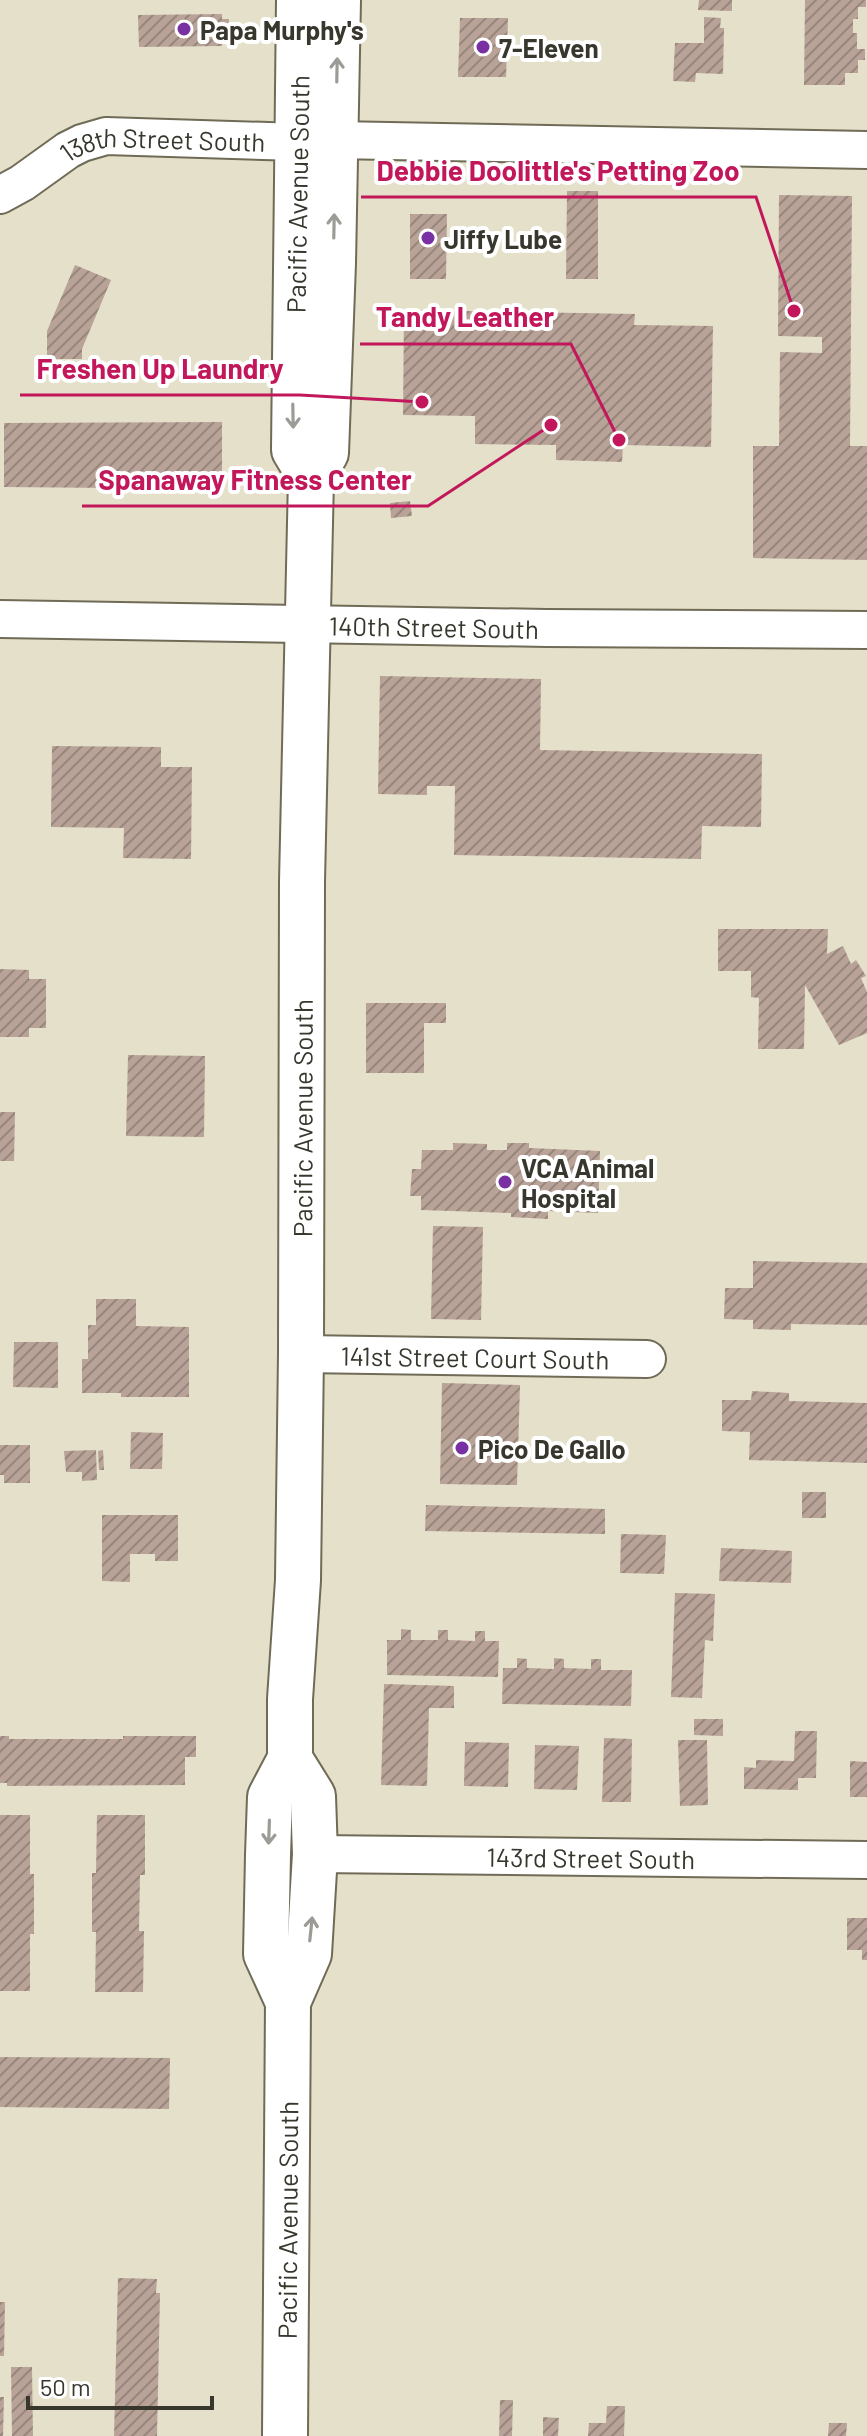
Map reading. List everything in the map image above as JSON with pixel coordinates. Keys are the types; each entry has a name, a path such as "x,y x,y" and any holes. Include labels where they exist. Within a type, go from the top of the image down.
{"main road":[{"name":"Pacific Avenue South","path":"288,2002 266,1954 270,1797 290,1759 290,1699 298,1580 302,898 311,478 326,453 316,141 299,0"},
{"name":"Pacific Avenue South","path":"316,141 338,0"},
{"name":"Pacific Avenue South","path":"285,2436 288,2002 309,1954 315,1854 313,1796 290,1759"}],"street":[{"name":"138th Street South","path":"0,195 68,150 106,136 867,150"},
{"name":"140th Street South","path":"0,619 867,630"},
{"name":"141st Street Court South","path":"301,1354 647,1359"},
{"name":"143rd Street South","path":"315,1854 867,1860"}],"building":[{"path":"699,0 732,0 732,11 698,10"},
{"path":"805,0 866,0 866,7 858,7 858,19 853,19 857,49 865,49 865,60 858,60 858,73 845,73 845,85 804,85"},
{"path":"222,14 222,19 229,19 229,38 222,38 222,46 139,47 138,15"},
{"path":"704,17 721,18 720,28 724,28 723,74 696,73 695,82 673,81 675,43 704,43"},
{"name":"7-Eleven","path":"460,18 508,18 506,77 458,77"},
{"path":"567,191 598,191 598,279 566,279"},
{"path":"779,195 852,196 850,446 867,446 867,560 753,558 753,446 779,446 780,352 822,353 822,337 778,336"},
{"name":"Jiffy Lube","path":"410,214 447,214 446,279 410,279"},
{"path":"75,265 111,280 82,349 82,359 47,359 47,331"},
{"path":"404,310 635,314 634,325 713,326 711,447 623,445 622,462 556,460 556,445 475,444 475,416 403,415"},
{"path":"222,422 222,489 4,487 4,423"},
{"path":"410,501 412,516 391,518 390,503"},
{"path":"380,676 541,679 540,750 762,754 761,827 702,826 701,859 454,855 455,786 427,786 427,795 378,794"},
{"path":"52,746 161,747 161,767 192,767 191,859 123,858 124,828 51,827"},
{"path":"718,929 828,929 827,954 843,946 851,964 856,960 866,976 861,978 867,992 867,1033 839,1045 805,985 804,1049 758,1049 759,998 751,997 751,971 718,971"},
{"path":"0,969 29,970 29,979 46,979 46,1028 29,1028 29,1037 0,1037"},
{"path":"366,1003 446,1003 446,1023 424,1023 424,1073 366,1073"},
{"path":"128,1055 205,1056 204,1137 126,1136"},
{"path":"0,1112 15,1112 14,1161 0,1161"},
{"name":"VCA Animal Hospital","path":"453,1143 487,1144 487,1150 507,1150 507,1143 529,1143 529,1148 600,1151 598,1213 548,1211 548,1219 511,1217 511,1213 421,1210 421,1196 410,1196 412,1169 421,1169 422,1150 453,1150"},
{"path":"433,1226 483,1227 481,1320 431,1319"},
{"path":"753,1261 867,1263 867,1325 791,1324 791,1330 753,1329 753,1320 724,1319 725,1288 753,1288"},
{"path":"96,1299 136,1299 136,1326 189,1327 189,1397 121,1397 121,1393 82,1393 82,1359 88,1359 88,1325 96,1325"},
{"path":"14,1342 58,1342 58,1388 13,1387"},
{"path":"442,1383 520,1385 517,1485 440,1484"},
{"path":"752,1391 789,1393 789,1401 867,1403 867,1463 749,1460 750,1432 722,1431 722,1400 751,1400"},
{"path":"131,1432 163,1433 162,1469 130,1469"},
{"path":"0,1445 30,1445 30,1483 4,1483 4,1475 0,1475"},
{"path":"96,1450 97,1480 82,1481 82,1472 66,1472 64,1451"},
{"path":"103,1450 104,1470 99,1470 98,1451"},
{"path":"802,1492 826,1492 826,1518 802,1518"},
{"path":"426,1505 605,1509 605,1534 425,1531"},
{"path":"102,1515 178,1515 178,1561 155,1561 155,1554 130,1554 130,1582 102,1581"},
{"path":"621,1534 666,1535 664,1574 620,1573"},
{"path":"721,1548 792,1551 791,1583 719,1581"},
{"path":"675,1593 715,1594 713,1641 705,1640 702,1698 671,1697"},
{"path":"401,1629 411,1630 411,1640 438,1640 438,1630 448,1630 448,1640 475,1641 475,1631 485,1631 485,1641 499,1641 498,1677 387,1675 387,1640 401,1640"},
{"path":"517,1658 527,1659 527,1668 554,1669 554,1658 564,1659 564,1668 591,1669 591,1659 601,1659 601,1670 632,1670 631,1706 502,1704 503,1668 517,1668"},
{"path":"384,1684 454,1686 454,1708 429,1708 427,1786 381,1785"},
{"path":"694,1719 723,1719 723,1736 694,1735"},
{"path":"795,1731 817,1731 816,1778 798,1778 798,1790 744,1789 744,1767 756,1768 756,1760 794,1761"},
{"path":"0,1736 9,1736 9,1739 123,1739 123,1736 196,1736 196,1757 185,1757 185,1785 7,1786 7,1783 0,1783"},
{"path":"604,1738 632,1739 631,1802 602,1802"},
{"path":"678,1740 707,1740 708,1805 680,1806"},
{"path":"465,1742 509,1743 508,1787 464,1786"},
{"path":"535,1745 579,1746 577,1790 534,1789"},
{"path":"850,1761 867,1762 867,1797 850,1797"},
{"path":"0,1815 30,1815 34,1934 30,1934 30,1991 0,1991"},
{"path":"97,1815 145,1815 145,1875 140,1875 139,1931 144,1931 143,1992 95,1992 96,1932 92,1932 92,1873 96,1873"},
{"path":"847,1918 867,1918 867,1960 862,1960 862,1950 847,1950"},
{"path":"0,2057 170,2058 169,2109 0,2107"},
{"path":"118,2278 157,2279 156,2293 160,2293 157,2436 114,2436"},
{"path":"0,2302 5,2302 4,2356 0,2356"},
{"path":"11,2367 32,2367 33,2436 12,2436"},
{"path":"0,2397 4,2397 3,2436 0,2436"},
{"path":"500,2400 513,2400 512,2436 499,2436"},
{"path":"607,2406 625,2406 624,2436 588,2436 589,2423 606,2423"},
{"path":"543,2417 559,2418 558,2436 543,2436"},
{"path":"829,2423 847,2423 846,2436 828,2436"}],"place":[{"name":"Papa Murphy's","path":"184,29"},
{"name":"7-Eleven","path":"483,47"},
{"name":"Jiffy Lube","path":"428,238"},
{"name":"Debbie Doolittle's Petting Zoo","path":"794,311"},
{"name":"Freshen Up Laundry","path":"422,402"},
{"name":"Spanaway Fitness Center","path":"551,425"},
{"name":"Tandy Leather","path":"619,440"},
{"name":"VCA Animal Hospital","path":"505,1182"},
{"name":"Pico De Gallo","path":"462,1448"}]}
